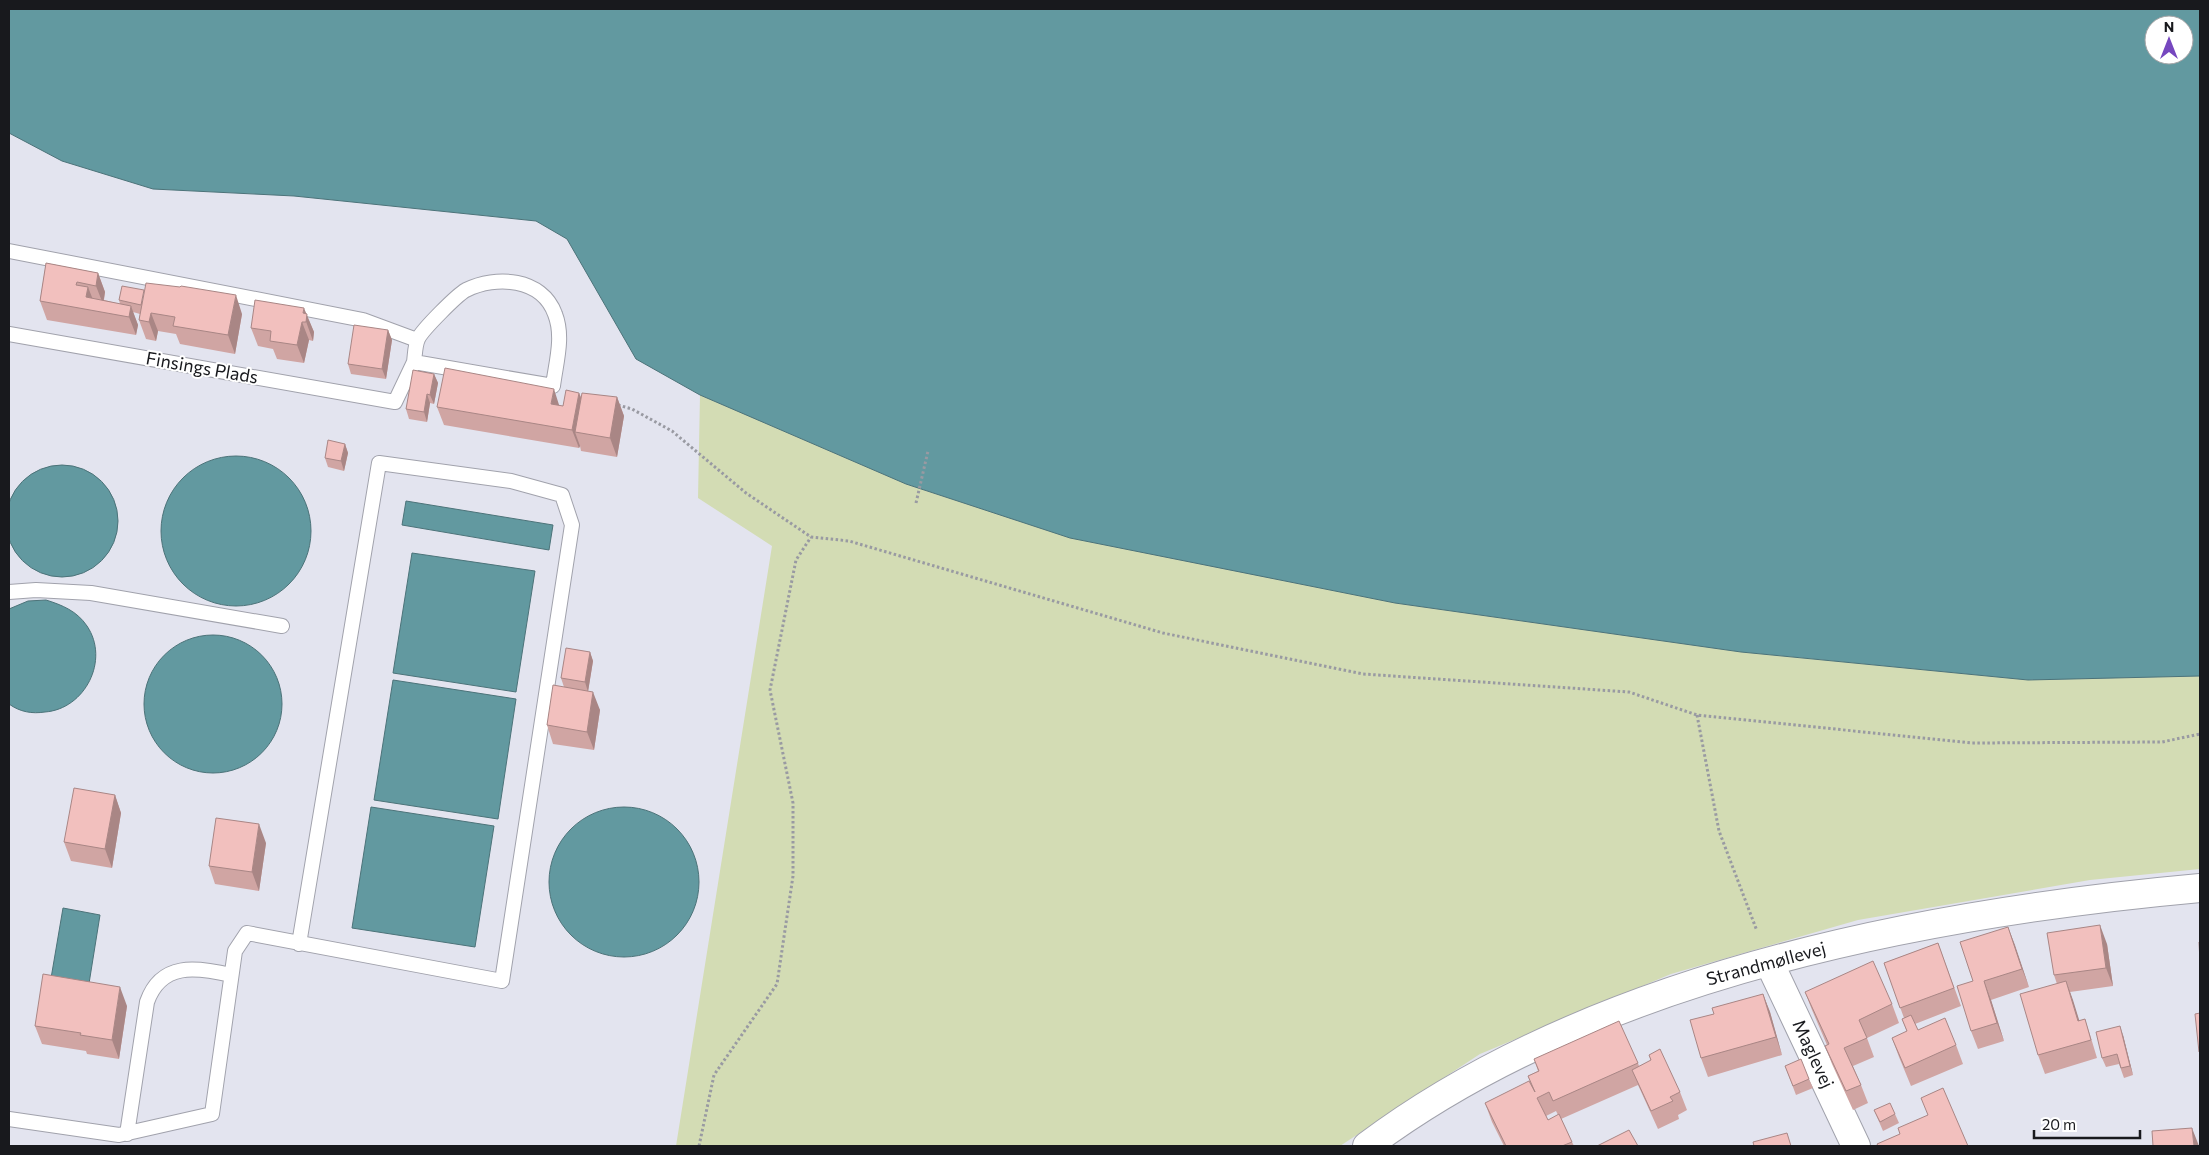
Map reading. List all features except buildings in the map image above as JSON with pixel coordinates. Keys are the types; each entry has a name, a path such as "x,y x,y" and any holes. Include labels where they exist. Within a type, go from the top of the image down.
{"street":[{"name":"Strandmøllevej","path":"1367,1146 1429,1103 1520,1053 1636,1004 1702,981 1769,962 1885,934 1980,916 2091,899 2200,888"},
{"name":"Maglevej","path":"1769,962 1856,1146"}],"lane":[{"path":"9,251 363,320 418,340"},
{"path":"495,282 513,282 531,287 552,306 558,323 560,340 553,386 414,362 418,340 450,303 466,290 495,282"},
{"name":"Finsings Plads","path":"9,334 395,402 414,362"},
{"path":"9,1119 119,1135 212,1114 235,951 247,934 299,944 502,981 572,525 562,494 511,481 379,463 299,944"},
{"path":"9,592 36,590 91,593 282,626"},
{"path":"127,1134 147,1002 151,990 161,978 181,970 200,968 231,975"}],"path":[{"path":"614,404 632,409 672,431 746,493 811,537 848,541 1163,633 1363,674 1628,692 1697,715 1972,743 2162,742 2200,734"},
{"path":"916,503 928,451"},
{"path":"699,1146 714,1076 777,984 793,876 793,803 770,690 796,560 811,537"},
{"path":"1697,715 1719,830 1769,962"}],"green space":[{"path":"700,395 906,484 1070,538 1395,603 1741,652 2028,680 2200,676 2200,869 2090,880 1858,920 1671,974 1480,1054 1340,1146 676,1146 772,546 698,498"}],"water":[{"path":"9,9 2200,9 2200,676 2028,680 1741,652 1395,603 1070,538 906,484 700,395 636,359 567,239 536,221 294,196 153,189 62,161 9,133"},
{"path":"236,456 251,457 265,461 278,468 289,478 299,489 306,502 310,516 310,546 306,560 299,573 289,584 278,594 265,601 251,605 236,606 221,605 207,601 194,594 183,584 173,573 166,560 162,546 161,531 162,516 166,502 173,489 183,478 194,468 207,461 221,457"},
{"path":"62,465 84,469 102,481 114,499 118,521 114,543 102,561 84,573 62,577 40,573 22,561 10,543 6,521 10,499 22,481 40,469"},
{"path":"406,501 553,525 549,550 402,525"},
{"path":"412,553 535,571 516,692 393,673"},
{"path":"46,600 69,609 79,616 87,626 93,639 96,653 94,667 90,681 72,702 59,709 35,713 26,712 9,704 9,609 28,601"},
{"path":"213,635 227,636 240,640 252,646 262,655 271,665 277,677 281,690 281,718 277,731 271,743 262,753 252,762 240,768 227,772 213,773 199,772 186,768 174,762 164,753 155,743 149,731 145,718 144,704 145,690 149,677 155,665 164,655 174,646 186,640 199,636"},
{"path":"393,680 516,699 498,819 374,800"},
{"path":"371,807 494,826 475,947 352,928"},
{"path":"624,807 653,813 677,829 693,853 699,882 693,911 677,935 653,951 624,957 595,951 571,935 555,911 549,882 555,853 571,829 595,813"},
{"path":"63,908 100,915 87,996 49,990"}]}
